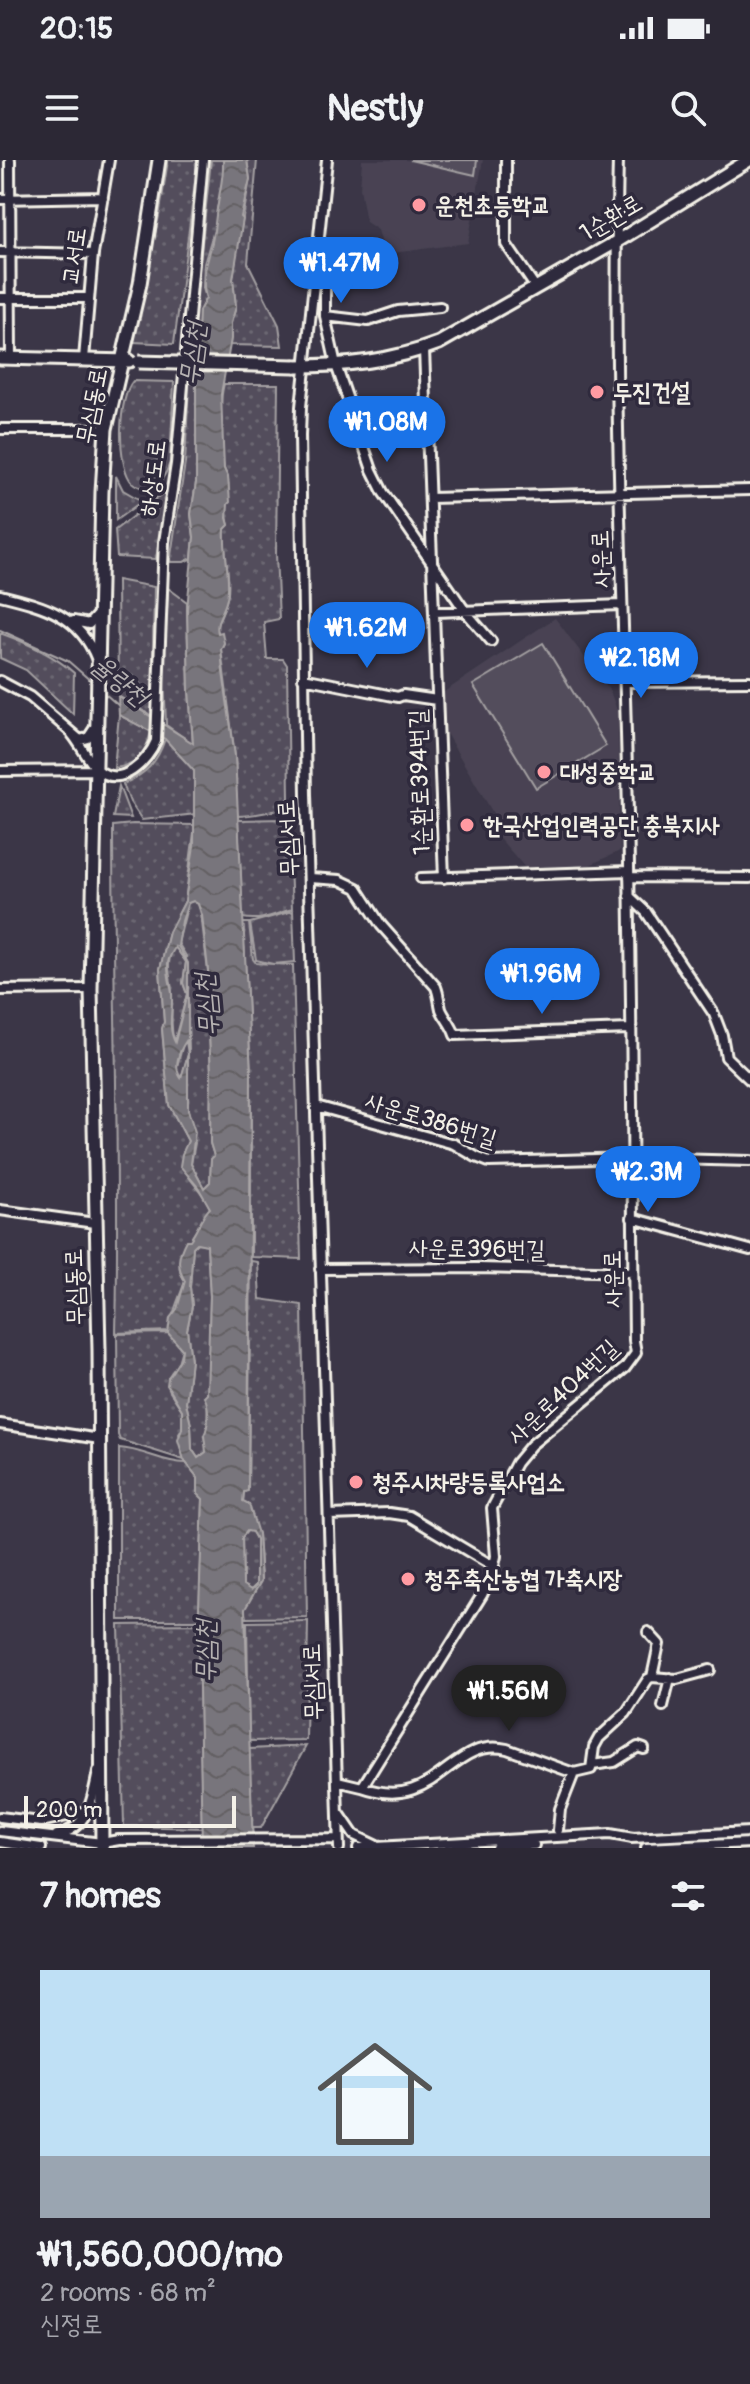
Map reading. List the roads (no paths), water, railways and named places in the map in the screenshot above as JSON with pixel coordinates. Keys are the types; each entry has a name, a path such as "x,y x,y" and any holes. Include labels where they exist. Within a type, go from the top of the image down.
{"main road":[{"name":"무심동로","path":"102,1846 100,1439 91,989 99,612 106,429 150,232 159,160"},
{"name":"1순환로","path":"123,361 336,365 364,363 424,349 467,328 616,242 749,160"},
{"path":"5,358 123,361"}],"street":[{"path":"5,358 11,252 5,199 10,160"},
{"name":"교서로","path":"84,359 93,254 109,160"},
{"name":"하상도로","path":"97,770 112,776 132,771 151,753 156,741 164,542 176,464 203,160"},
{"name":"무심서로","path":"327,160 314,279 300,366 300,422 303,678 338,1843"},
{"path":"506,160 506,244 536,288"},
{"name":"사운로","path":"618,160 619,492 629,874 634,1341"},
{"path":"5,199 103,197"},
{"path":"0,252 93,254"},
{"path":"314,279 325,281 325,316 336,365 372,470 383,492 465,611 491,641"},
{"path":"0,298 88,298"},
{"path":"325,316 368,321 398,311 440,307"},
{"name":"1순환로394번길","path":"424,349 444,878"},
{"path":"0,429 106,429"},
{"path":"430,498 750,490"},
{"path":"0,595 38,604 66,618 89,624 99,612"},
{"path":"435,612 622,605"},
{"path":"66,618 86,636 99,663"},
{"path":"303,678 398,697 437,700"},
{"path":"0,681 30,697 83,741 97,725"},
{"path":"625,682 750,681"},
{"path":"72,734 97,770"},
{"path":"0,771 97,770"},
{"path":"421,878 629,874 750,878"},
{"path":"310,878 340,880 357,888 381,925 436,987 442,1011 451,1022 455,1035 630,1029"},
{"path":"629,896 646,912 714,1014 726,1057 750,1080"},
{"path":"0,990 91,989"},
{"name":"사운로386번길","path":"316,1106 454,1144 489,1162 632,1158 750,1161"},
{"path":"0,1210 95,1223"},
{"path":"632,1218 750,1250"},
{"name":"사운로396번길","path":"320,1269 479,1268 633,1272"},
{"name":"사운로404번길","path":"362,1787 492,1575 496,1542 492,1508 516,1463 531,1445 625,1368 636,1353 634,1341"},
{"path":"0,1424 100,1439"},
{"path":"329,1515 389,1513 409,1516 493,1566"},
{"path":"337,1781 387,1793 411,1791 424,1786 469,1754 489,1747 507,1749 574,1773 591,1769 594,1747 599,1738 626,1713 652,1677 659,1644 648,1632"},
{"path":"652,1677 690,1677 710,1670"},
{"path":"663,1706 670,1678"},
{"path":"33,1836 61,1835 71,1831 88,1811 102,1743"},
{"path":"592,1765 614,1762 638,1747 644,1749"},
{"path":"558,1830 560,1809 574,1773"},
{"path":"0,1817 41,1822 88,1811"},
{"path":"337,1811 354,1835 370,1844 384,1847"},
{"path":"0,1831 102,1846 119,1840 338,1843"},
{"path":"496,1848 750,1832"},
{"path":"358,1848 610,1834 633,1838"},
{"path":"0,1842 41,1848"},
{"path":"646,1848 750,1843"}],"water":[{"name":"무심천","path":"223,160 247,160 250,179 241,217 233,279 236,307 221,394 224,469 228,477 230,502 229,525 225,529 228,595 217,629 218,633 222,632 224,643 221,649 223,672 235,756 251,1074 248,1491 244,1492 243,1501 249,1504 258,1534 261,1581 245,1609 253,1848 202,1848 198,1635 203,1499 198,1494 198,1478 184,1460 178,1440 182,1429 182,1410 167,1385 181,1358 182,1349 168,1333 170,1318 177,1309 185,1281 179,1265 180,1256 186,1240 190,1240 210,1208 198,1187 180,1166 188,1141 169,1105 162,1029 160,969 169,932 185,901 194,846 194,771 165,739 119,715 118,696 193,743 187,609 194,537 191,514 196,483 199,311 206,298 204,276 213,237","holes":["193,901 198,904 202,915 210,988 207,995 211,1072 210,1143 214,1156 211,1159 210,1182 204,1188 191,1164 195,1132 188,1110 188,963 178,946 182,921 188,903","175,947 186,962 183,983 187,994 175,1042 171,1030 169,958","186,1041 188,1054 181,1078 177,1069 178,1059","197,1243 207,1245 210,1296 207,1394 204,1397 208,1416 204,1435 206,1452 198,1458 192,1449 186,1403 191,1360 187,1330 192,1306 193,1247","247,1531 252,1532 256,1539 256,1585 251,1590 243,1585 242,1537"]}],"waterway":[{"name":"율량천","path":"0,630 68,661 92,682"},
{"name":"율량천","path":"103,692 119,706"}],"place":[{"name":"운천초등학교","path":"419,205"},
{"name":"두진건설","path":"597,392"},
{"name":"대성중학교","path":"544,772"},
{"name":"한국산업인력공단 충북지사","path":"467,825"},
{"name":"청주시차량등록사업소","path":"356,1482"},
{"name":"청주축산농협 가축시장","path":"408,1579"}]}
